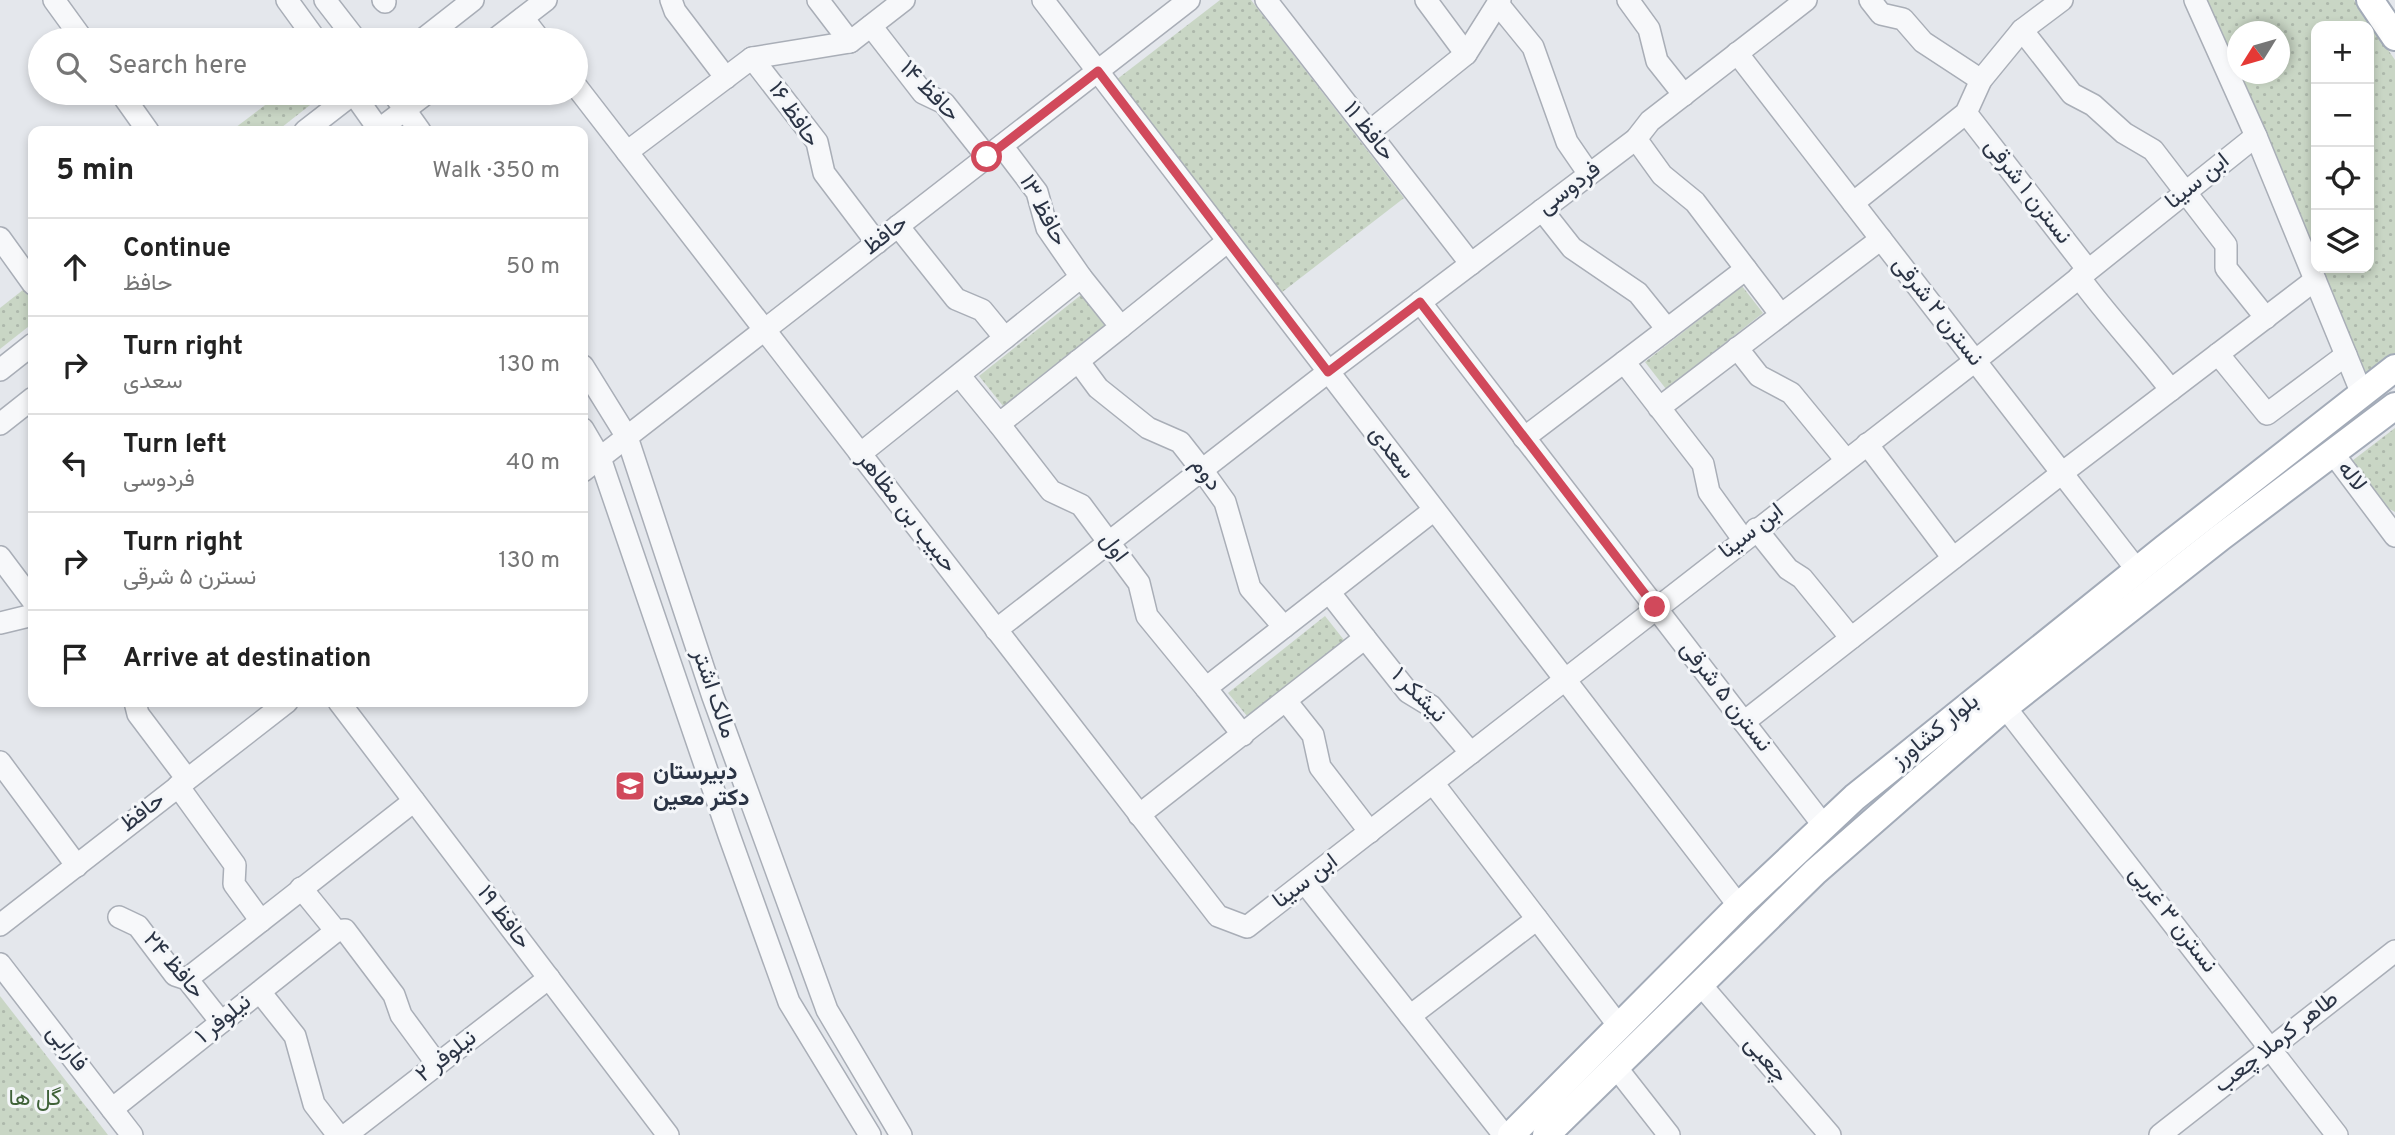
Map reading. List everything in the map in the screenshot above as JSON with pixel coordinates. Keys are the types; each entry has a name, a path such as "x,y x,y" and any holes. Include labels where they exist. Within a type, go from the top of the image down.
{"main road":[{"path":"2370,0 2395,37"},
{"name":"بلوار کشاورز","path":"1511,1135 1739,906 1856,796 2137,570 2395,368"},
{"name":"بلوار کشاورز","path":"1546,1135 1815,872 2005,707 2221,537 2395,405"}],"street":[{"path":"54,0 74,28"},
{"path":"287,0 307,28"},
{"path":"325,0 347,28"},
{"path":"437,28 473,0"},
{"path":"510,28 546,0"},
{"path":"671,0 675,11 726,78"},
{"path":"818,0 850,42"},
{"path":"627,152 752,58 850,42 904,0"},
{"name":"سعدی","path":"1043,0 1739,906"},
{"name":"حافظ","path":"588,467 1189,0"},
{"name":"حافظ ۱۱","path":"1266,0 1471,264"},
{"path":"1426,0 1466,54"},
{"path":"1628,0 1649,29 1657,61 1684,94"},
{"path":"1870,0 1881,14 1903,19 1923,42 1981,80"},
{"path":"2195,0 2256,136 2362,394"},
{"path":"1368,132 1466,54 1499,2 1533,47 1567,142 1590,174"},
{"name":"فردوسی","path":"996,630 1328,372 1636,139 1650,121 1737,53 1792,4"},
{"path":"1853,203 1966,113 1981,80 2022,30 2048,4"},
{"path":"523,18 531,28"},
{"name":"حافظ ۱۴","path":"871,26 923,93 944,103 994,152"},
{"path":"2022,30 2072,94 2093,105 2124,133 2153,150 2226,245 2226,268 2266,318"},
{"name":"نسترن ۲ شرقی","path":"1737,53 2137,570"},
{"name":"حافظ ۱۶","path":"752,58 817,142 824,173 877,243"},
{"name":"حبیب بن مظاهر","path":"588,102 1218,916 1247,927"},
{"path":"130,105 144,126"},
{"path":"311,126 338,105"},
{"path":"361,105 375,126"},
{"path":"382,126 396,105"},
{"path":"402,105 416,126"},
{"name":"نسترن ۱ شرقی","path":"1966,113 2084,274 2112,322 2125,332 2171,390"},
{"name":"ابن سینا","path":"1247,927 1655,607 1975,361 2256,136"},
{"path":"1636,139 1662,175 1695,202 1781,315"},
{"name":"حافظ ۱۳","path":"994,152 1037,192 1047,228 1081,277 1121,327"},
{"path":"1542,210 1572,248 1638,293 1667,329"},
{"path":"898,226 956,299 982,310 1005,338"},
{"path":"0,238 28,277"},
{"path":"1659,408 1881,239"},
{"path":"999,424 1228,241"},
{"path":"1524,438 1746,269"},
{"path":"860,454 1081,277"},
{"path":"1744,722 2062,473 2315,280"},
{"name":"نسترن ۵ شرقی","path":"1420,302 1824,826"},
{"path":"0,370 28,348"},
{"path":"1737,348 1759,376 1791,393 1846,460"},
{"path":"2218,354 2267,414 2346,355"},
{"name":"دوم","path":"1078,361 1098,388 1148,428 1180,442 1225,502 1250,588 1284,627"},
{"path":"1624,362 1703,464 1709,492 1750,534 1788,569 1802,578 1851,638"},
{"name":"مالک اشتر","path":"588,374 627,437 713,697 828,1010 901,1135"},
{"name":"اول","path":"960,375 1051,491 1081,505 1139,583 1147,616 1243,734"},
{"path":"0,424 28,402"},
{"name":"مالک اشتر","path":"588,438 600,458 789,1002 870,1135"},
{"path":"1867,444 1953,558"},
{"name":"لاله","path":"2332,453 2395,536"},
{"path":"1206,688 1434,510"},
{"path":"0,556 28,594"},
{"name":"نیشکر ۱","path":"1329,592 1408,692 1431,706 1471,753"},
{"path":"0,623 28,616"},
{"path":"1139,815 1365,638"},
{"path":"1286,701 1313,735 1320,767 1370,832"},
{"path":"136,707 138,714 235,865 234,884 261,921"},
{"name":"حافظ","path":"0,925 281,707"},
{"name":"حافظ ۱۹","path":"342,707 668,1135"},
{"name":"نسترن ۳ غربی","path":"2005,707 2337,1135"},
{"path":"0,762 77,866"},
{"path":"1433,783 1619,1026"},
{"path":"187,979 414,801"},
{"path":"1305,883 1504,1135"},
{"path":"301,888 336,931 345,930 394,995 401,1015 437,1064"},
{"name":"حافظ ۲۴","path":"119,916 138,926 175,975 187,979 221,1022"},
{"path":"1410,1016 1537,919"},
{"name":"نیلوفر ۱","path":"112,1109 336,931"},
{"name":"طاهر کرملا چعب","path":"2160,1135 2395,951"},
{"name":"فارابی","path":"0,964 132,1135"},
{"name":"نیلوفر ۲","path":"346,1135 549,978"},
{"name":"چعبی","path":"1701,985 1830,1135"},
{"path":"260,992 295,1036 314,1104 338,1135"},
{"path":"1615,1066 1669,1135"}],"green space":[{"path":"1220,0 1251,0 1404,198 1281,293 1116,80"},
{"path":"2206,0 2354,0 2368,21 2311,21 2311,245 2242,84 2290,84 2290,21 2227,21 2227,49"},
{"path":"2374,29 2395,60 2395,353 2367,375 2323,273 2374,273"},
{"path":"265,105 310,105 283,126 238,126"},
{"path":"28,286 28,327 0,349 0,308"},
{"path":"1742,286 1763,313 1666,389 1645,362"},
{"path":"1081,295 1105,325 1003,406 979,376"},
{"path":"2395,428 2395,512 2375,501 2348,464"},
{"path":"1325,616 1344,640 1247,716 1228,693"},
{"name":"گل ها","path":"0,996 108,1135 0,1135"}],"place":[{"name":"دبیرستان دکتر معین","path":"630,786"}],"route":[{"path":"987,157 1098,71 1328,372 1420,302 1655,607"}]}
